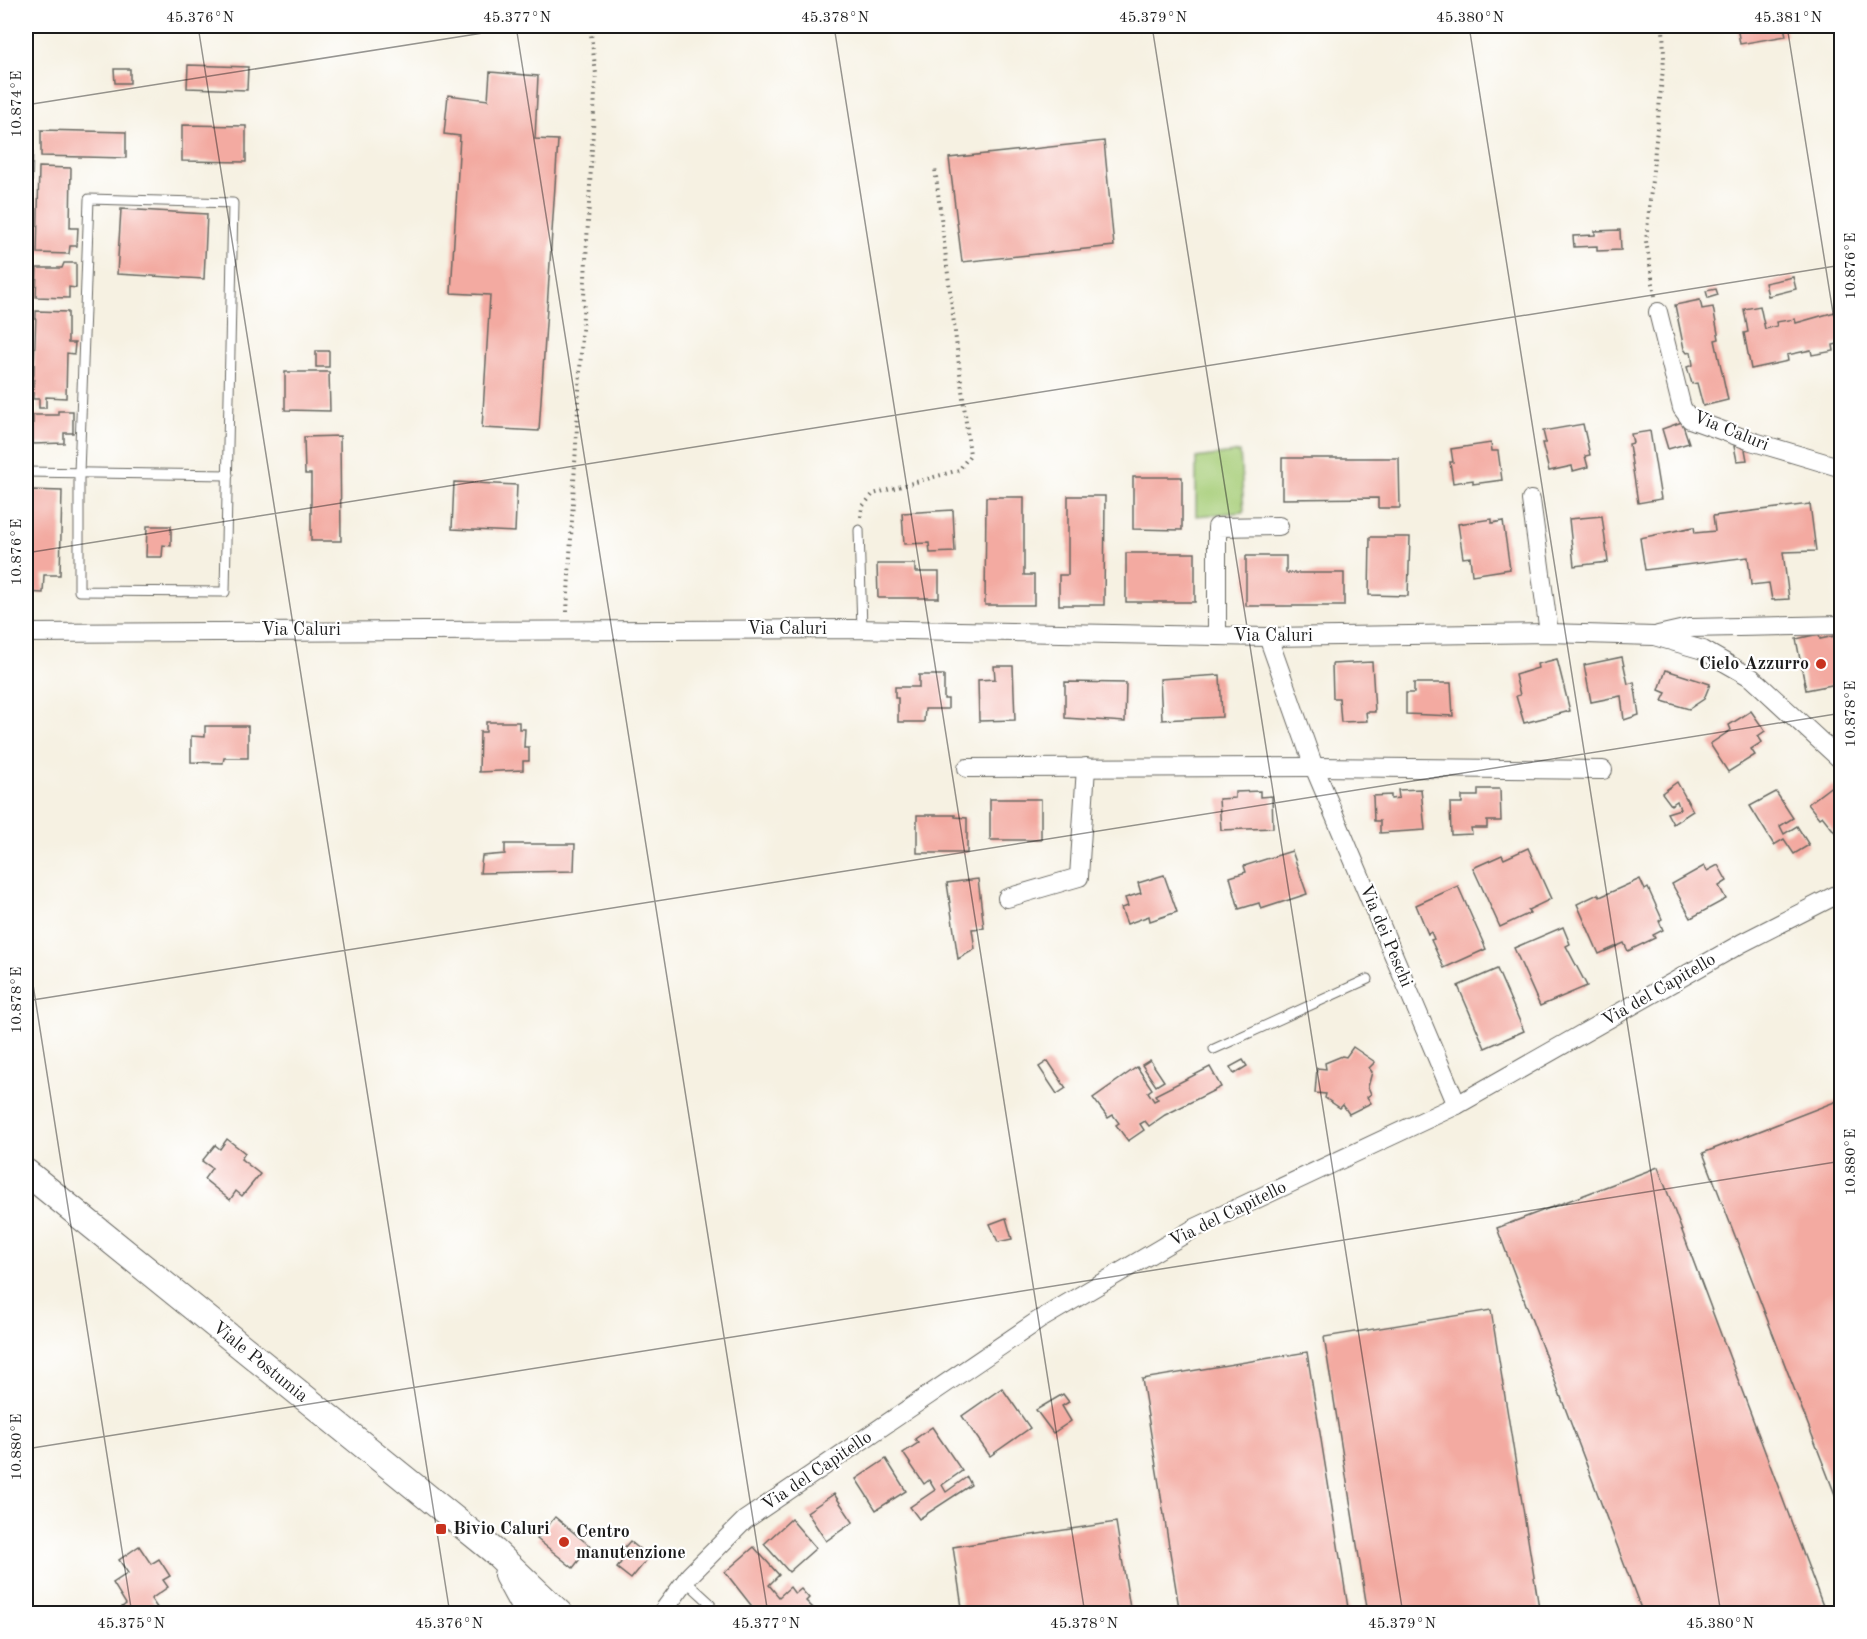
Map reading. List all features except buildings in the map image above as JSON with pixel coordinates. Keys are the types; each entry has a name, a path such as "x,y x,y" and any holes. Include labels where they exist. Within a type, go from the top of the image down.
{"main road":[{"name":"Viale Postumia","path":"26,1172 494,1551 560,1614"},
{"name":"Viale Postumia","path":"494,1551 528,1614"}],"street":[{"name":"Via Caluri","path":"1658,312 1682,408 1690,419 1751,441 1842,468"},
{"path":"1531,500 1549,633"},
{"path":"1217,636 1217,527 1279,526"},
{"name":"Via Caluri","path":"1654,636 1689,628 1842,626"},
{"name":"Via Caluri","path":"26,633 248,630 862,629 1268,637 1549,633 1654,636 1703,650 1752,678 1842,761"},
{"name":"Via dei Peschi","path":"1268,637 1314,767 1457,1105"},
{"path":"1007,898 1079,877 1086,767"},
{"path":"967,768 1314,767 1603,770"},
{"name":"Via del Capitello","path":"664,1612 686,1581 745,1520 1039,1320 1195,1228 1457,1105 1742,943 1842,892"}],"lane":[{"path":"26,150 28,151 26,232"},
{"path":"89,199 232,203 228,475 225,592 79,591 79,473 89,199"},
{"path":"26,472 228,475"},
{"path":"859,530 862,629"},
{"path":"1214,1049 1368,979"},
{"path":"686,1581 710,1603 702,1614"}],"path":[{"path":"566,631 596,74 590,26"},
{"path":"1658,312 1646,241 1664,58 1663,26"},
{"path":"859,530 862,507 873,494 960,470 970,455 935,168"}],"green space":[{"path":"1240,452 1244,512 1196,516 1196,458"}],"place":[{"name":"Cielo Azzurro","path":"1821,664"},
{"name":"Bivio Caluri","path":"441,1529"},
{"name":"Centro manutenzione","path":"564,1542"}]}
